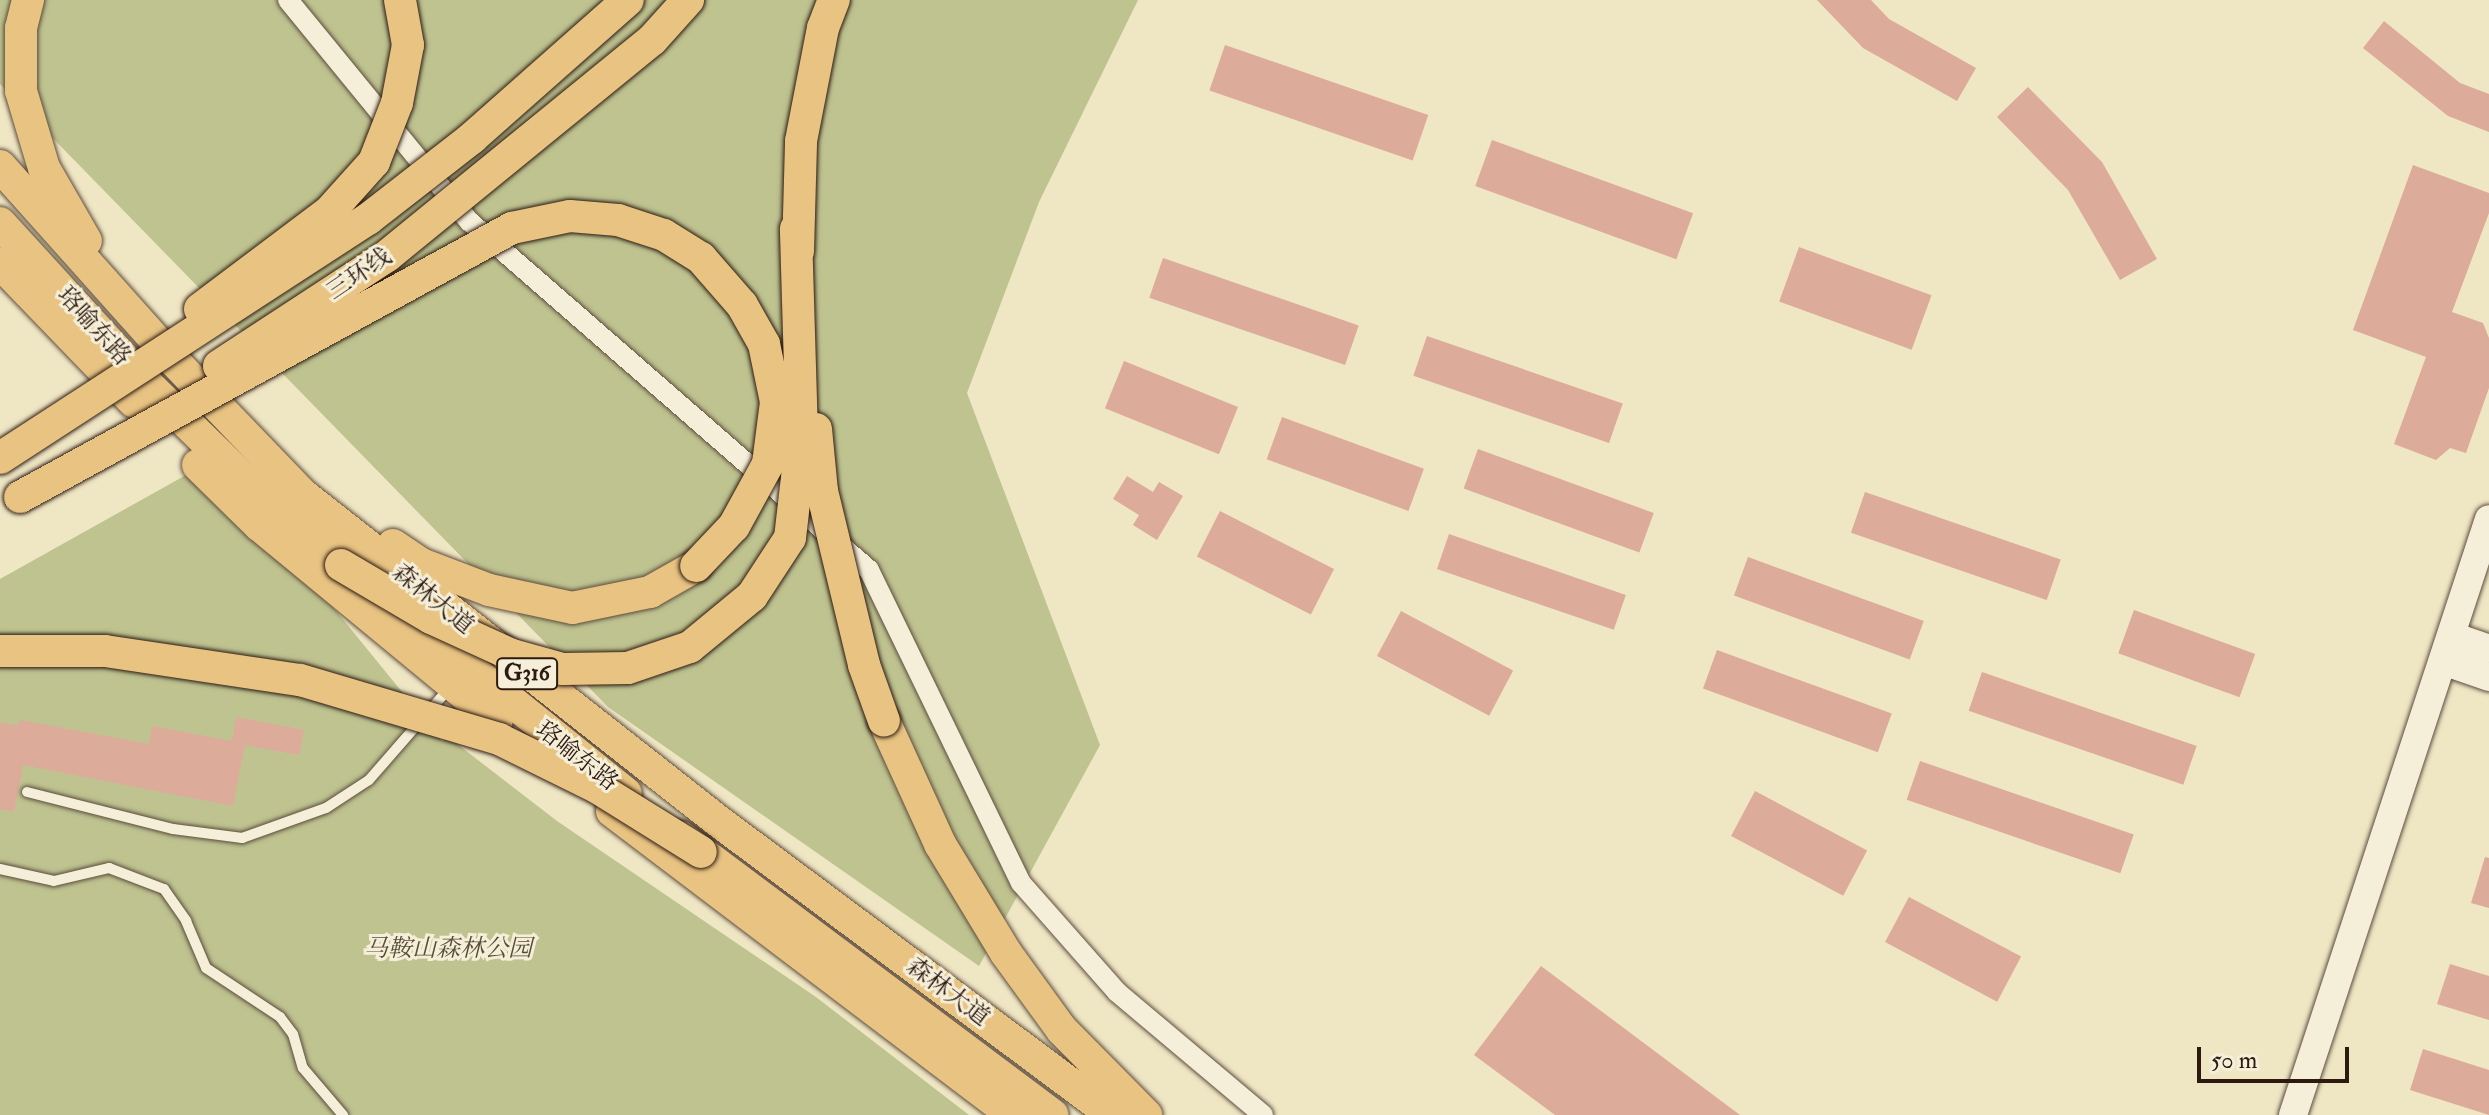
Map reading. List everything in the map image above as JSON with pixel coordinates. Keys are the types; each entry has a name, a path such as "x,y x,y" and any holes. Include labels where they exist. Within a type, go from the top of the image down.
{"highway":[{"path":"28,0 21,28 21,91 44,168 135,318"},
{"path":"0,458 330,211 374,162 397,103 408,45 400,0"},
{"name":"三环线","path":"0,458 368,219 472,138 628,0"},
{"name":"三环线","path":"10,502 387,256 652,40 688,0"},
{"path":"341,565 431,618 512,655 563,669 628,668 690,647 752,596 790,538 802,435 796,229 801,141 823,28 834,0"},
{"name":"森林大道","path":"0,166 135,318 303,495 503,656 1113,1115"},
{"path":"0,193 51,279"},
{"path":"10,502 512,228 570,216 618,220 664,235 701,258 742,305 764,344 776,402 768,464 734,526 696,566 650,592 572,608 489,590 421,564 269,459"},
{"name":"珞喻东路","path":"0,223 146,383 286,520 701,852 1052,1115"},
{"path":"796,229 822,491 864,665 884,721 940,844 1006,953 1062,1030 1146,1115"},
{"name":"G316","path":"0,263 259,525 451,686 1013,1115"},
{"path":"0,651 105,651 200,661 315,684 499,739 598,788 701,852"}],"main road":[{"path":"2293,1115 2489,519"},
{"path":"2447,649 2489,649"},
{"path":"2447,649 2489,677"}],"street":[{"path":"288,0 470,222 869,570 1021,883 1117,992 1263,1115"}],"lane":[{"path":"27,792 173,829 242,838 326,808 369,780 451,686"},
{"path":"0,869 54,881 109,868 164,889 186,921 206,968 280,1017 293,1034 303,1068 343,1115"}],"green space":[{"path":"0,0 1138,0 1039,202 967,393 1100,745 979,966 608,707 0,84"},
{"name":"马鞍山森林公园","path":"186,475 306,574 442,741 448,737 557,821 816,997 969,1115 0,1115 0,579"}],"building":[{"path":"1817,0 1871,0 1889,19 1976,68 1957,101 1863,48"},
{"path":"2384,21 2460,83 2489,94 2489,132 2448,116 2363,48"},
{"path":"1225,45 1428,115 1413,160 1209,90"},
{"path":"2028,87 2102,162 2157,259 2120,280 2068,190 1997,117"},
{"path":"1492,140 1693,213 1676,259 1475,186"},
{"path":"2413,165 2489,193 2489,213 2452,312 2483,323 2489,338 2489,388 2466,453 2450,448 2436,460 2394,444 2426,357 2353,330"},
{"path":"1799,247 1931,295 1912,350 1779,302"},
{"path":"1163,258 1359,325 1345,365 1149,298"},
{"path":"1427,336 1623,403 1609,443 1413,376"},
{"path":"1124,361 1238,407 1219,454 1105,408"},
{"path":"1282,417 1424,469 1409,511 1267,459"},
{"path":"1478,449 1654,513 1639,552 1464,488"},
{"path":"1127,476 1153,492 1159,482 1183,496 1157,540 1133,525 1139,515 1113,499"},
{"path":"1865,492 2061,559 2047,600 1851,533"},
{"path":"1220,511 1334,569 1311,615 1197,556"},
{"path":"1449,534 1626,595 1614,630 1437,569"},
{"path":"1748,557 1924,621 1910,659 1734,596"},
{"path":"2134,610 2255,654 2239,697 2118,653"},
{"path":"1401,611 1513,671 1489,716 1377,656"},
{"path":"1717,650 1892,714 1878,752 1703,689"},
{"path":"1982,672 2197,746 2183,785 1969,711"},
{"path":"236,717 304,730 299,755 245,745 233,806 23,765 14,812 0,809 0,722 18,726 20,720 149,744 152,726 232,741"},
{"path":"1920,761 2134,835 2120,873 1907,800"},
{"path":"1755,791 1867,851 1843,896 1731,836"},
{"path":"2485,857 2489,858 2489,908 2471,903"},
{"path":"1909,897 2021,957 1997,1002 1885,942"},
{"path":"2450,964 2489,976 2489,1020 2437,1004"},
{"path":"1541,966 1740,1115 1555,1115 1474,1055"},
{"path":"2423,1049 2489,1070 2489,1115 2410,1090"}]}
